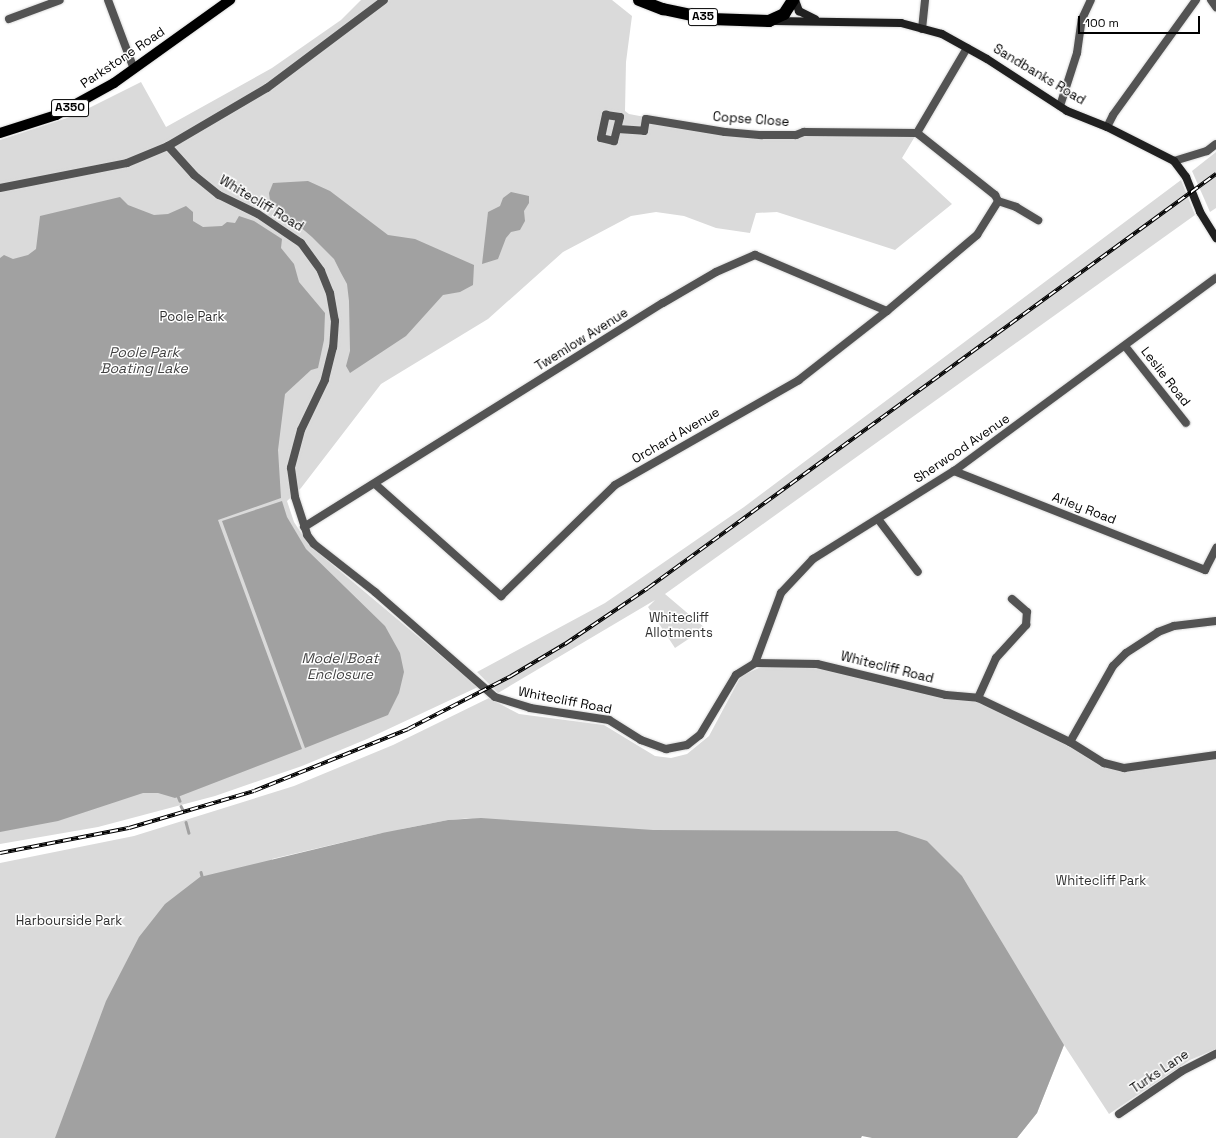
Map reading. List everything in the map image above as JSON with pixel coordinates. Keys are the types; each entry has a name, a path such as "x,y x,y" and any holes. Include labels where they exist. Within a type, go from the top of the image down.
{"highway":[{"name":"Sandbanks Road","path":"639,0 663,9 711,19 769,21"},
{"path":"769,21 784,14 794,0"}],"main road":[{"name":"Parkstone Road","path":"0,132 64,111 134,69 230,0"},
{"name":"Sandbanks Road","path":"794,0 799,12 823,22"},
{"name":"Sandbanks Road","path":"769,21 901,23 942,34 1073,114 1107,127 1174,161 1186,177 1200,212 1216,238"}],"street":[{"path":"9,19 60,0"},
{"path":"108,0 134,69"},
{"path":"0,188 127,163 168,146 267,88 327,45 384,0"},
{"path":"922,28 925,0"},
{"path":"1060,106 1077,53 1082,19 1091,0"},
{"path":"1107,127 1112,115 1196,0"},
{"path":"1211,0 1216,7"},
{"path":"967,48 917,133 995,195 998,201 1016,207 1038,220"},
{"name":"Copse Close","path":"618,129 644,131 646,120 762,135 796,135 804,132 917,133"},
{"path":"1174,161 1207,151 1216,144"},
{"name":"Whitecliff Road","path":"168,146 194,176 219,195 258,214 301,243 321,271 330,293 335,321 333,347 325,380 301,430 291,468 294,495 304,527 314,544 380,596 495,697 513,704 609,720 641,740 666,749 686,745 700,735 736,675 755,663 824,665 946,695 978,698 1070,742 1104,763 1124,768 1216,755"},
{"name":"Orchard Avenue","path":"374,484 501,596 615,485 799,380 887,310 977,235 998,201"},
{"name":"Twemlow Avenue","path":"304,527 663,303 716,272 755,255 887,310"},
{"name":"Sherwood Avenue","path":"755,663 781,594 801,570 832,546 954,471 1126,346 1216,278"},
{"name":"Leslie Road","path":"1126,346 1186,423"},
{"name":"Arley Road","path":"954,471 1205,570 1216,548"},
{"path":"878,518 918,572"},
{"path":"978,698 996,658 1026,625 1027,612 1012,599"},
{"path":"1070,742 1113,666 1126,653 1158,632 1174,626 1216,621"},
{"name":"Turks Lane","path":"1119,1114 1182,1071 1216,1054"}],"green space":[{"name":"Poole Park","path":"361,0 612,0 632,16 626,62 625,111 629,114 725,132 917,133 902,158 952,204 895,250 777,212 756,213 750,233 716,228 684,216 656,212 631,216 563,252 488,319 381,384 301,488 287,501 294,522 309,545 478,687 367,739 302,766 215,796 98,827 0,844 0,140 73,116 141,82 166,127 272,68 341,20"},
{"path":"1216,152 1216,208 1210,212 1192,171"},
{"name":"Whitecliff Allotments","path":"1181,180 1195,215 665,594 705,628 675,648 648,607 655,600 498,693 477,672 605,603 744,507"},
{"path":"762,661 789,662 978,698 1104,763 1123,768 1216,755 1216,1049 1190,1060 1109,1114 1064,1045 1037,1113 1017,1138 382,833 272,859 219,1138 0,1138 0,863 134,836 294,786 393,745 489,698 519,714 604,725 655,756 671,758 687,754 709,736 741,676 761,667","holes":["473,818 397,830 448,820"]}],"water":[{"path":"308,181 330,191 388,235 415,239 474,265 473,285 460,292 443,295 406,336 350,373 346,366 350,351 349,301 347,284 334,259 312,237 270,201 269,193 273,183"},
{"path":"511,192 529,196 529,203 524,211 525,221 520,230 511,232 506,238 498,259 482,264 488,212 500,206 503,198"},
{"name":"Poole Park Boating Lake","path":"120,197 128,205 154,215 168,214 186,206 193,212 193,221 203,227 222,226 227,222 235,223 239,216 254,221 282,239 281,248 294,264 299,282 325,313 324,340 318,368 311,370 285,394 278,450 281,498 218,520 302,749 175,798 158,793 143,793 58,821 0,832 0,258 4,255 13,259 28,255 36,249 40,216"},
{"name":"Model Boat Enclosure","path":"282,501 287,517 306,549 385,626 400,653 404,672 399,693 388,715 305,748 222,521"},
{"path":"481,818 653,830 897,831 927,841 962,876 1064,1045 1037,1113 1017,1138 872,1138 862,1136 861,1138 55,1138 106,1001 139,937 165,904 200,877 382,833 448,820"}],"waterway":[{"path":"178,796 180,801"},
{"path":"181,806 183,810"},
{"path":"186,822 189,833"},
{"path":"201,872 202,876"}],"railway":[{"path":"0,853 129,828 254,791 408,729 511,676 565,644 648,588 1216,174"}],"park label":[{"name":"Whitecliff Park","path":"1101,881"},
{"name":"Harbourside Park","path":"69,921"}]}
